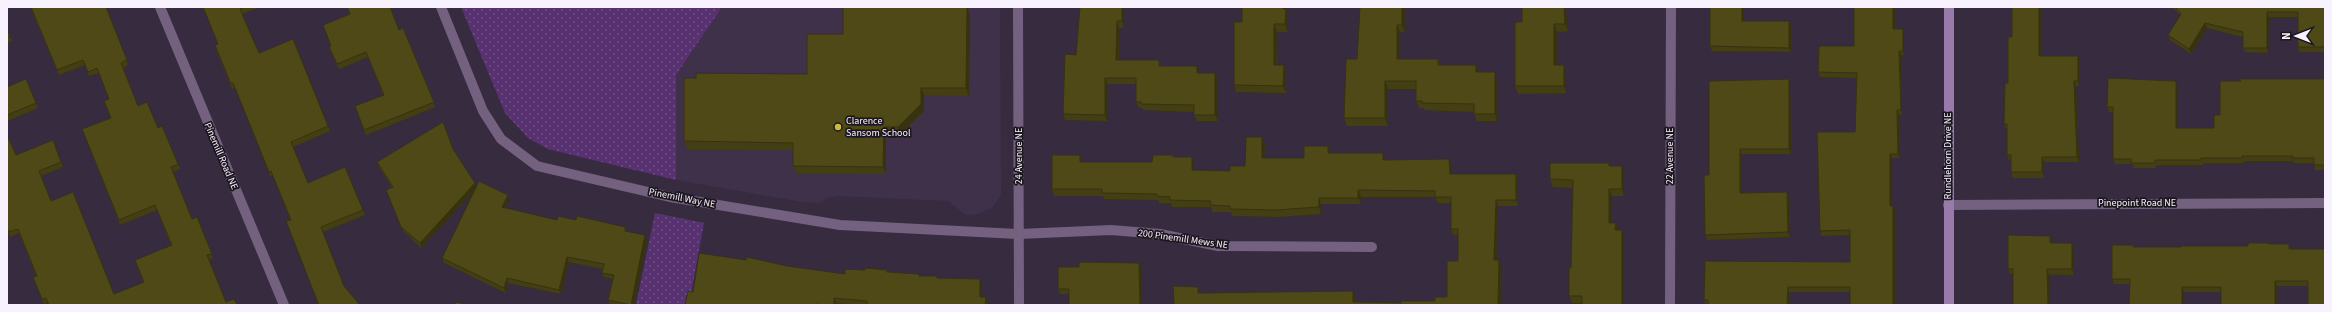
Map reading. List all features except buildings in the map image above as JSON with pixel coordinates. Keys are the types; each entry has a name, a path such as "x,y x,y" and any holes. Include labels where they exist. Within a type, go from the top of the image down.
{"street":[{"name":"Pinemill Road NE","path":"160,7 284,305"},
{"name":"Pinemill Way NE","path":"441,7 483,111 501,139 537,166 670,197 840,225 1019,234"},
{"name":"24 Avenue NE","path":"1018,7 1019,305"},
{"name":"22 Avenue NE","path":"1670,305 1672,7"},
{"name":"Rundlehorn Drive NE","path":"1949,7 1949,305"},
{"name":"Pinepoint Road NE","path":"1948,205 2325,203"},
{"name":"200 Pinemill Mews NE","path":"1019,234 1111,230 1160,234 1218,246 1372,247"}],"shaded area":[{"path":"461,7 722,7 676,75 676,180 548,149 528,138 505,113"},
{"name":"Clarence Sansom School","path":"722,7 1000,7 1001,195 992,208 978,214 966,215 948,201 838,196 827,198 819,203 803,202 676,180 676,75"},
{"path":"655,213 704,223 689,305 636,305"}],"place":[{"name":"Clarence Sansom School","path":"838,127"}]}
